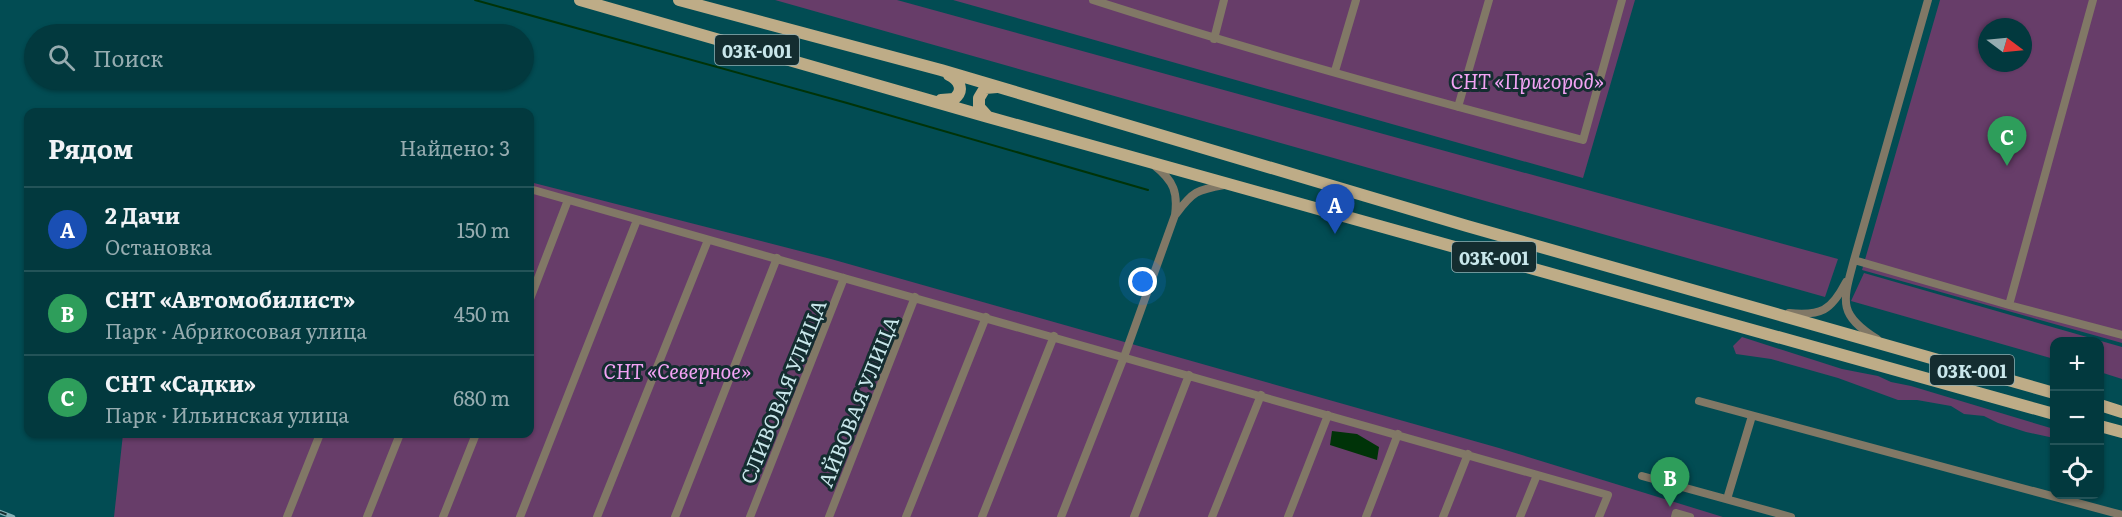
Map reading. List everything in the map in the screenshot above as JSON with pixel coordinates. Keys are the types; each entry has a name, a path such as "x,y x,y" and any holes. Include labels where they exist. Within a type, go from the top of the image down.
{"main road":[{"name":"03К-001","path":"580,0 988,117 2050,413"},
{"name":"03К-001","path":"679,0 941,70 1478,229 2050,392"},
{"path":"933,100 954,99 959,92 957,80 941,70"},
{"path":"988,117 979,107 979,98 985,88 998,87"},
{"path":"2104,406 2122,412"},
{"path":"2104,427 2122,432"}],"street":[{"path":"1093,0 1214,39 1583,140 1622,0"},
{"path":"1214,39 1224,0"},
{"path":"1335,71 1356,0"},
{"path":"1458,107 1489,0"},
{"path":"1890,347 1868,333 1849,316 1845,299 1928,0"},
{"path":"2009,305 2093,0"},
{"path":"1061,517 1124,357 1175,215 1177,200 1174,186 1164,173 1148,161"},
{"path":"1175,215 1190,196 1200,189 1230,184"},
{"path":"534,190 1608,495 1599,517"},
{"path":"534,288 568,200"},
{"path":"520,517 637,220"},
{"path":"597,517 708,240"},
{"path":"675,517 777,258"},
{"path":"1854,260 2122,336"},
{"path":"1768,312 1814,314 1824,311 1839,296 1850,276"},
{"name":"СЛИВОВАЯ УЛИЦА","path":"750,517 844,278"},
{"name":"АЙВОВАЯ УЛИЦА","path":"829,517 915,297"},
{"path":"906,517 986,317"},
{"path":"982,517 1053,336"},
{"path":"1134,517 1190,375"},
{"path":"1212,517 1260,395"},
{"path":"1699,401 2122,515"},
{"path":"1288,517 1328,415"},
{"path":"1727,499 1752,417"},
{"path":"1366,517 1398,434"},
{"path":"287,517 318,438"},
{"path":"367,517 398,438"},
{"path":"443,517 474,438"},
{"path":"1443,517 1468,454"},
{"path":"1520,517 1537,475"},
{"path":"1642,476 1791,517"},
{"path":"1676,515 1690,517"}],"green space":[{"path":"775,0 897,0 1838,259 1825,297"},
{"name":"СНТ «Пригород»","path":"953,0 1635,0 1583,178"},
{"path":"1940,0 2122,0 2122,343 1862,270"},
{"name":"СНТ «Северное»","path":"534,183 831,259 1499,448 1723,517 114,517 123,438 534,438"},
{"path":"1864,273 2087,337 2050,337 2050,358 1851,301"},
{"path":"1742,337 1842,369 1878,376 1891,382 2050,428 2050,437 2026,432 1984,416 1964,414 1951,406 1917,400 1898,400 1838,378 1771,359 1736,354 1733,346"},
{"path":"2104,342 2122,347 2122,379 2104,373"}],"shaded area":[{"path":"1332,431 1357,434 1379,447 1377,460 1330,445"}],"waterway":[{"path":"475,0 847,103 1148,190"}],"railway":[{"path":"0,512 13,517"}],"place":[{"name":"СНТ «Садки»","path":"2007,166"},
{"name":"2 Дачи","path":"1335,234"},
{"name":"СНТ «Автомобилист»","path":"1670,507"}]}
